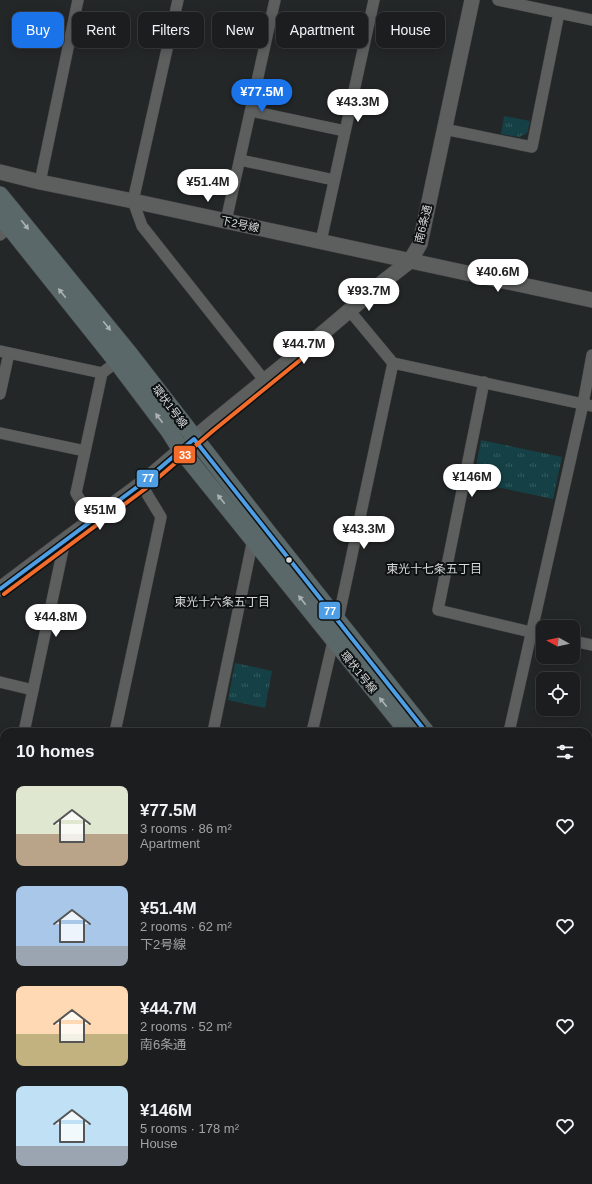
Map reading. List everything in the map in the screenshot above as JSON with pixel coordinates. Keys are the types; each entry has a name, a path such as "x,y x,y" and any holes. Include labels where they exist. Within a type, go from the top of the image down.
{"main road":[{"name":"環状1号線","path":"0,195 122,357"},
{"name":"環状1号線","path":"3,226 181,420 188,444 259,534 333,640 405,728"},
{"name":"環状1号線","path":"259,534 338,620 423,728"}],"street":[{"path":"40,182 78,0"},
{"path":"178,0 133,201 142,226 264,380"},
{"path":"226,221 275,0"},
{"path":"321,242 374,0"},
{"name":"南6条通","path":"0,589 141,484 264,380 410,261 420,244 472,0"},
{"path":"498,0 592,20"},
{"path":"444,129 532,147 559,13"},
{"path":"250,111 345,131"},
{"path":"240,160 334,180"},
{"name":"下2号線","path":"0,172 40,182 592,300"},
{"path":"349,310 392,363 587,405"},
{"path":"0,394 4,352 102,373"},
{"path":"510,728 531,632 587,405 592,355"},
{"path":"92,520 76,493 102,373 122,357"},
{"path":"313,728 338,620 392,363"},
{"path":"484,382 438,610 536,633"},
{"path":"0,433 85,451"},
{"path":"116,728 161,517 141,484"},
{"path":"214,728 259,534"},
{"path":"25,728 65,540"},
{"path":"580,643 592,646"},
{"path":"0,682 33,690"}],"green space":[{"path":"504,116 530,121 527,133 519,137 501,134"},
{"path":"481,440 562,457 553,499 473,482"},
{"path":"235,663 272,671 265,708 228,700"}],"transit line":[{"name":"33","path":"4,594 145,489 214,430 315,348"},
{"name":"77","path":"0,589 141,484 194,439 423,728"}],"district":[{"name":"東光十七条五丁目","path":"434,569"},
{"name":"東光十六条五丁目","path":"222,602"}]}
